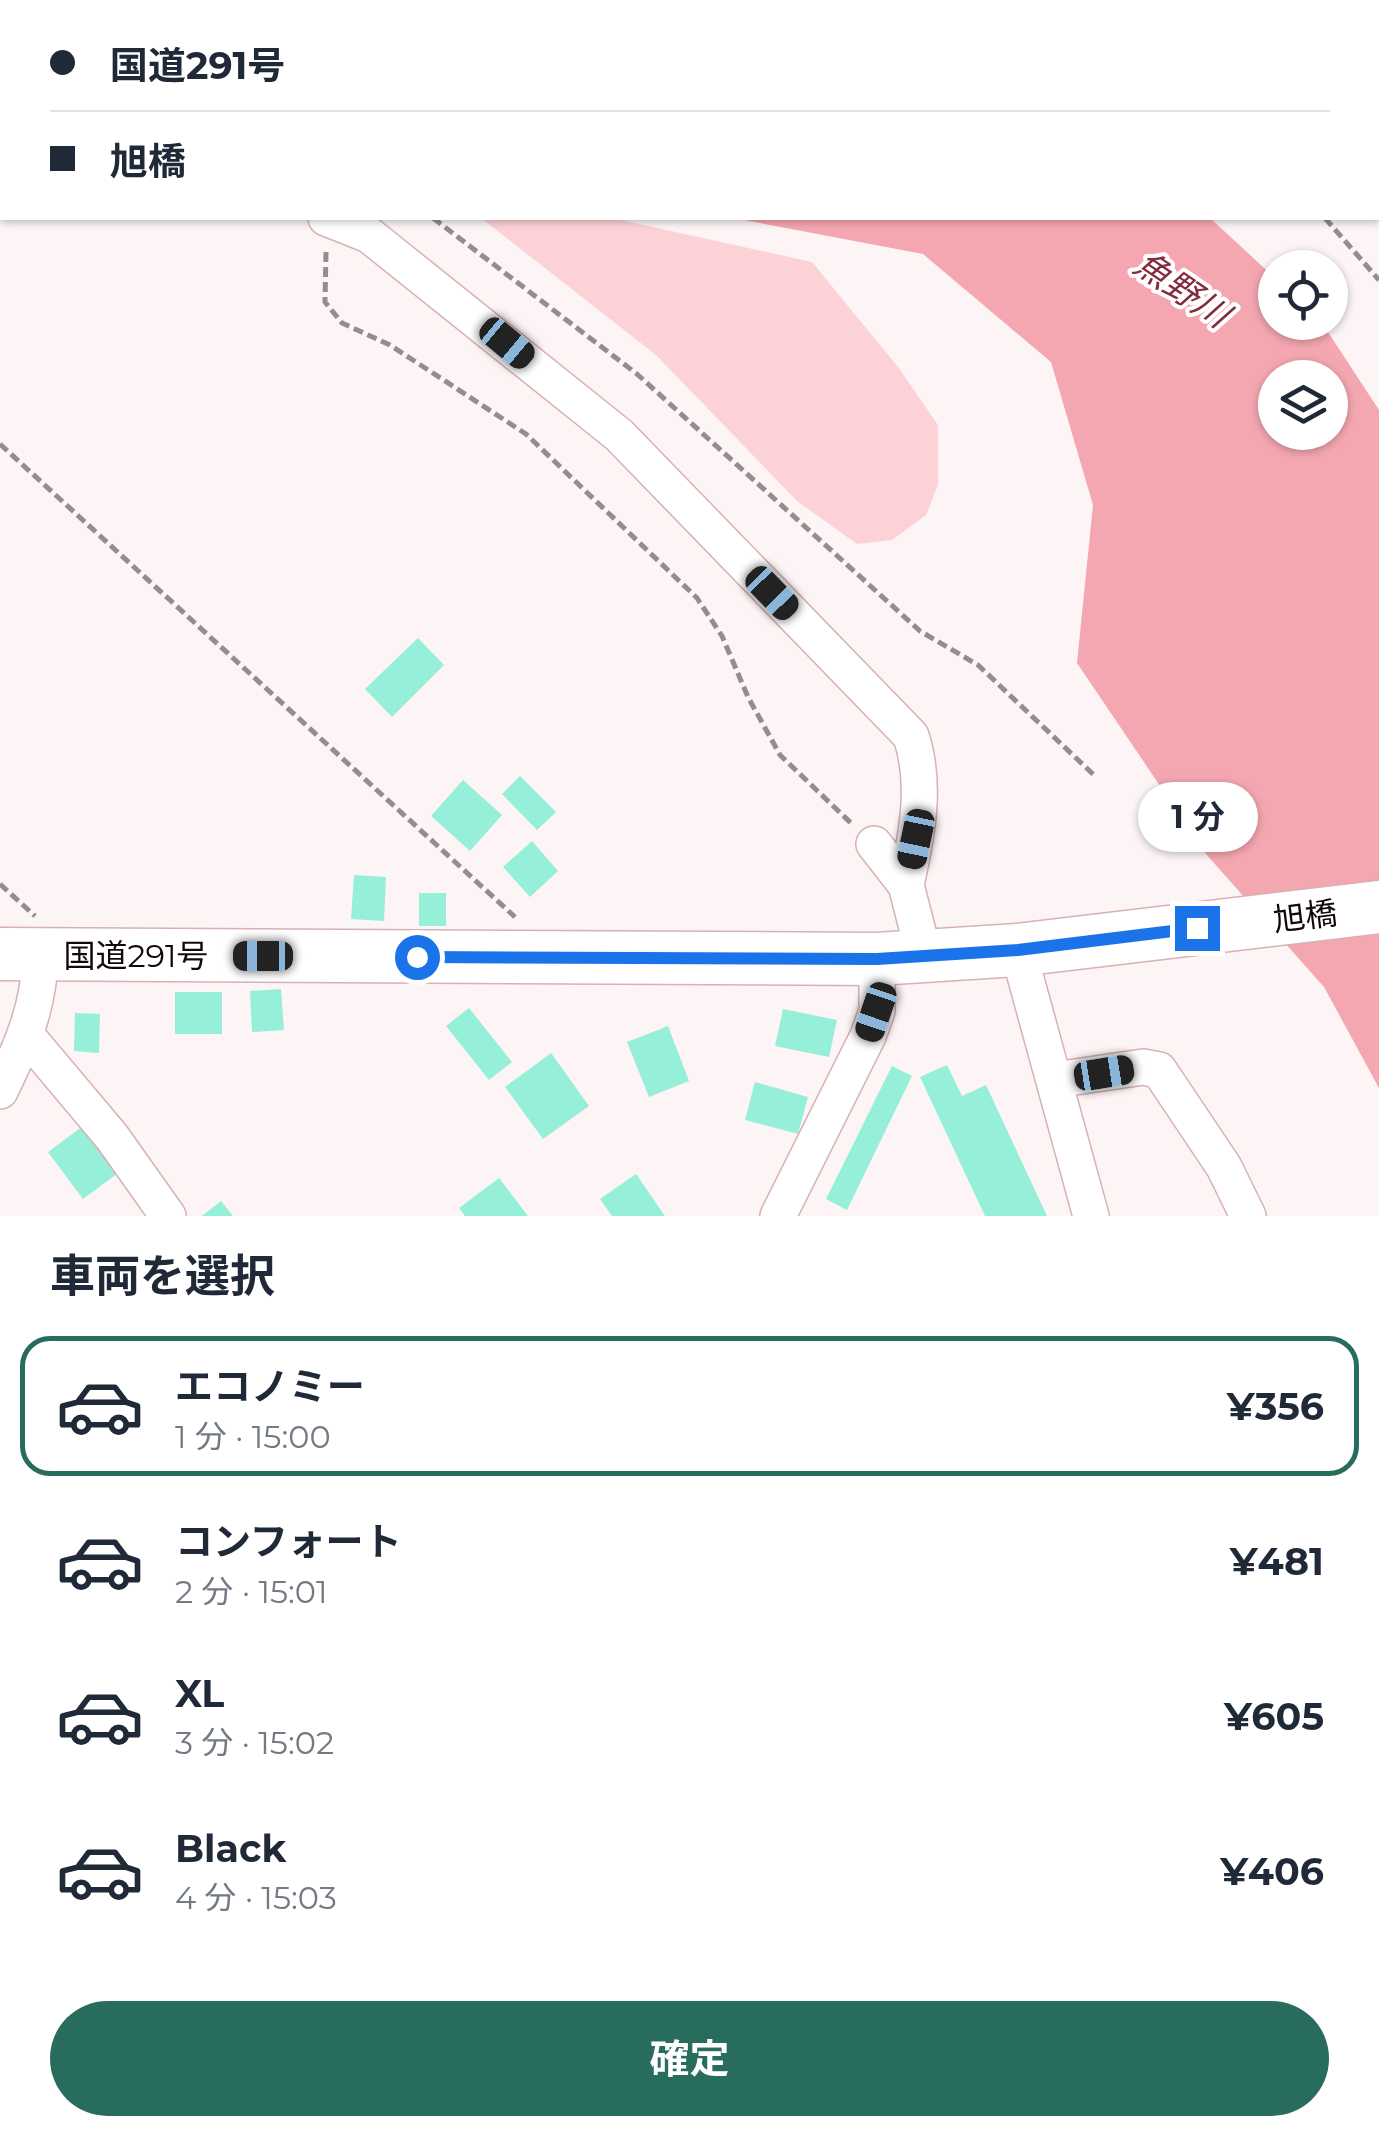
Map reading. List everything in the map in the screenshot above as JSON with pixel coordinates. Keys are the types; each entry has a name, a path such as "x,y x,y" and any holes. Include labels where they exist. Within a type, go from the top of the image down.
{"highway":[{"name":"旭橋","path":"1035,948 1379,907"},
{"name":"国道291号","path":"20,954 900,957 1035,948"}],"street":[{"path":"331,220 383,245 620,435 910,736 920,787 900,957 868,1036 778,1216"},
{"path":"874,844 906,885"},
{"path":"1035,948 1055,1080 1092,1216"},
{"path":"0,1091 27,1036 40,984 20,954"},
{"path":"27,1036 112,1137 168,1216"},
{"path":"1055,1080 1143,1067 1159,1070 1224,1167 1248,1216"}],"path":[{"path":"329,220 326,302 342,323 390,345 526,434 698,598 722,636 748,697 780,755 874,844"},
{"path":"436,220 637,374 920,631 978,665 1095,776"},
{"path":"1327,220 1379,280"},
{"path":"0,444 529,930 535,958"}],"shaded area":[{"path":"484,220 621,220 812,262 898,367 938,425 938,485 926,515 892,540 857,544 797,501 656,355"}],"water":[{"name":"魚野川","path":"744,220 1212,220 1258,262 1258,340 1333,340 1346,360 1258,360 1258,450 1348,450 1348,363 1379,410 1379,1088 1324,987 1206,854 1077,663 1093,505 1051,362 923,254"}],"building":[{"path":"418,638 444,665 392,717 365,689"},
{"path":"520,776 556,812 537,830 502,794"},
{"path":"463,780 502,815 470,851 431,816"},
{"path":"532,841 558,871 530,897 503,867"},
{"path":"354,875 386,877 384,921 351,919"},
{"path":"419,893 446,893 446,926 419,926"},
{"path":"281,989 284,1030 252,1032 250,991"},
{"path":"175,992 222,992 222,1034 175,1034"},
{"path":"469,1008 512,1062 489,1080 446,1026"},
{"path":"783,1009 837,1020 829,1057 775,1046"},
{"path":"75,1013 100,1014 99,1053 74,1051"},
{"path":"668,1026 689,1081 649,1097 627,1042"},
{"path":"551,1053 589,1106 543,1139 505,1087"},
{"path":"947,1065 962,1096 986,1085 1047,1216 985,1216 920,1077"},
{"path":"892,1066 912,1076 847,1210 826,1199"},
{"path":"755,1082 808,1097 798,1134 745,1120"},
{"path":"83,1126 118,1173 83,1199 48,1152"},
{"path":"636,1174 665,1216 612,1216 600,1199"},
{"path":"499,1178 528,1216 465,1216 459,1208"},
{"path":"221,1201 233,1216 202,1216"}],"route":[{"path":"417,957 877,959 1018,950 1197,928"}]}
